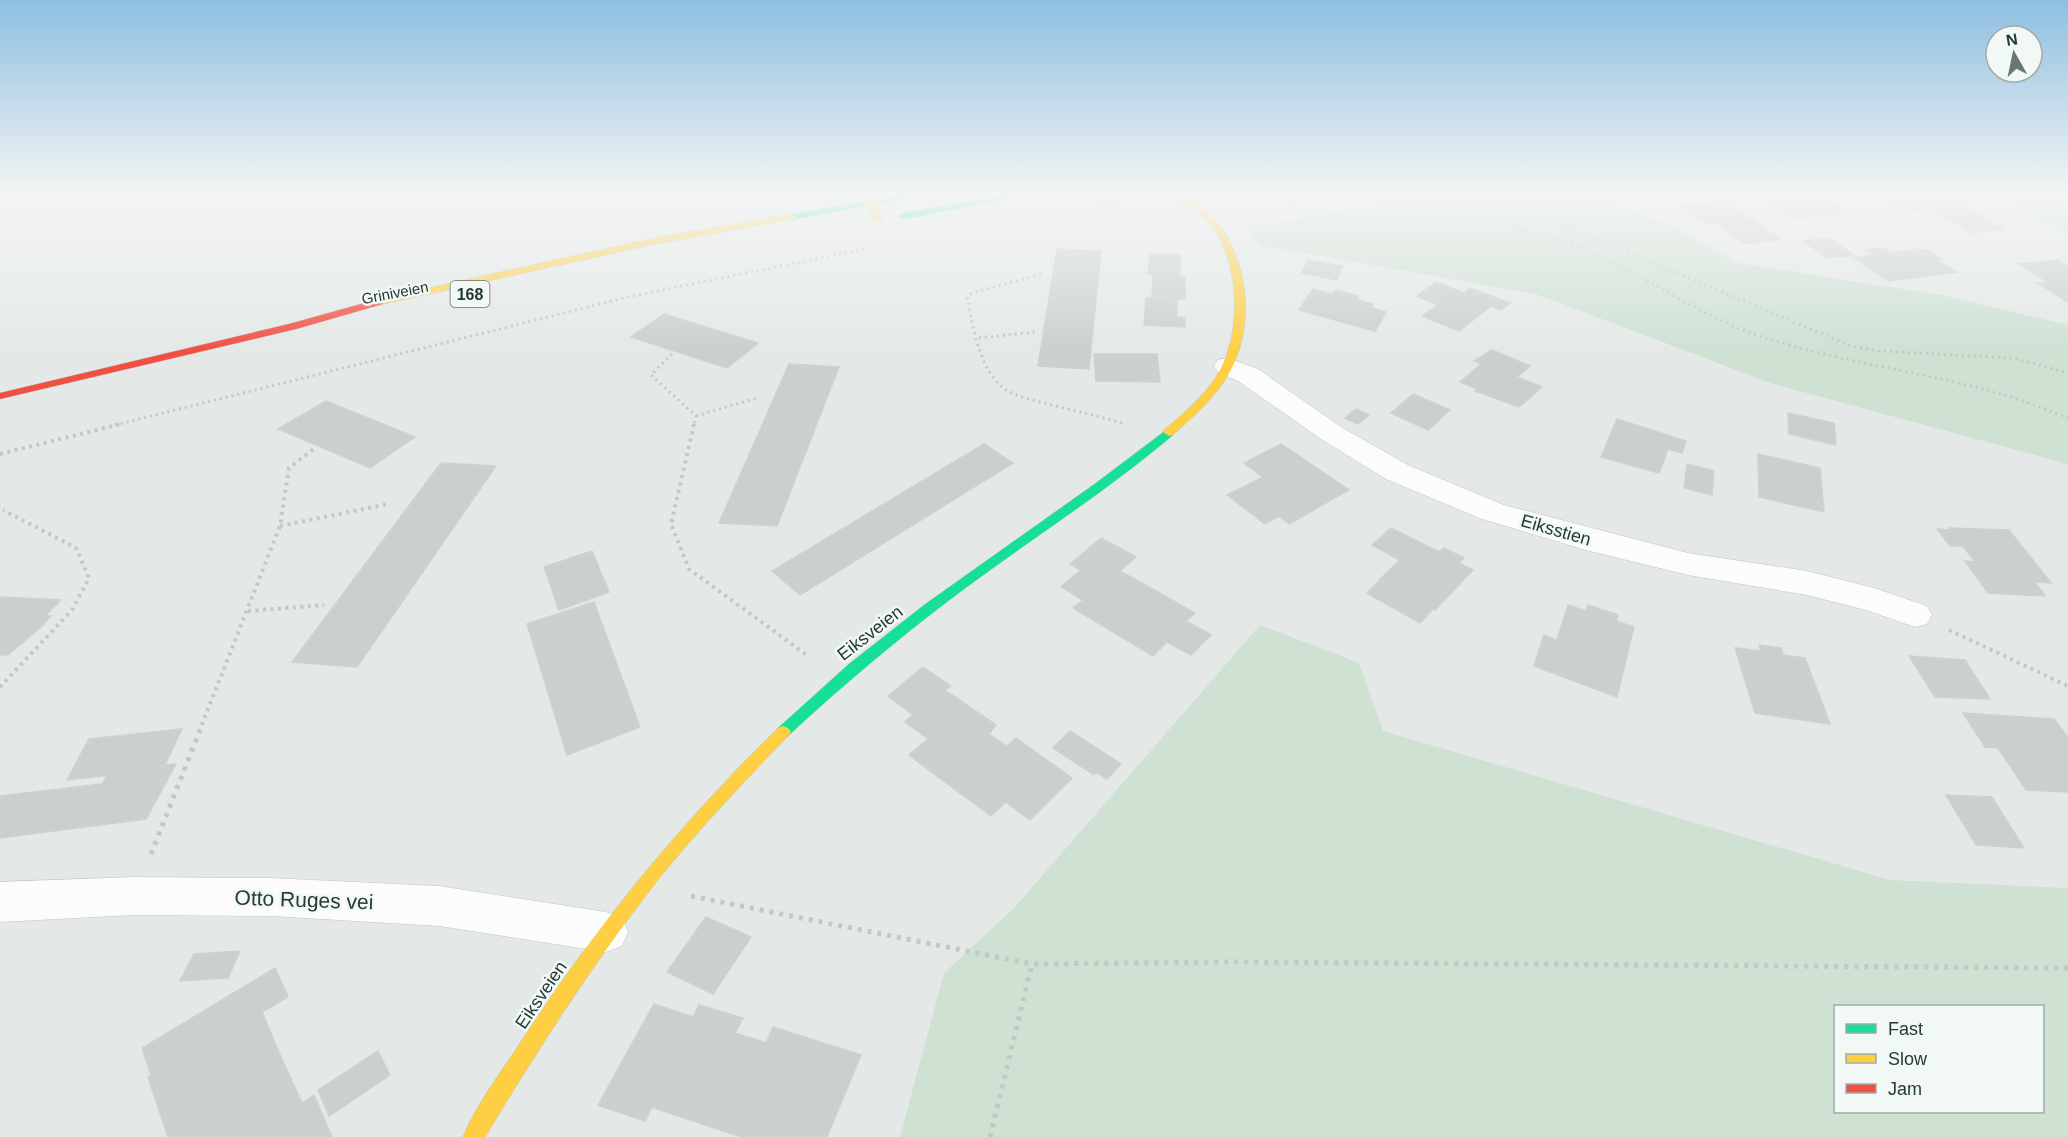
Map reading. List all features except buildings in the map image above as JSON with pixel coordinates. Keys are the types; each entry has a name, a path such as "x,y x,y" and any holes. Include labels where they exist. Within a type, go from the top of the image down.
{"main road":[{"name":"Griniveien","path":"0,396 292,327 366,305 634,246"},
{"name":"Eiksveien","path":"473,1137 521,1057 606,932 697,821 773,742 840,680 980,570 1116,477 1204,399 1227,366 1239,310 1236,277 1226,246"},
{"name":"Griniveien","path":"292,327 374,315 542,280"}],"street":[{"name":"Eiksstien","path":"1227,366 1248,375 1330,433 1397,472 1493,512 1586,539 1688,564 1807,583 1874,600 1915,615"},
{"name":"Otto Ruges vei","path":"0,902 134,896 271,897 439,906 606,932"}],"path":[{"path":"1574,246 1624,267 1717,318 1765,338 2004,396 2068,418"},
{"path":"1611,246 1851,346 1878,351 2013,358 2068,373"},
{"path":"0,454 628,297 873,247"},
{"path":"1041,274 984,289 967,297 979,338 996,381 1006,391 1024,399 1167,434"},
{"path":"979,338 1035,332"},
{"path":"672,354 651,375 696,416"},
{"path":"696,416 757,398"},
{"path":"696,416 671,524 689,569 840,680"},
{"path":"134,896 280,526 289,468 315,448"},
{"path":"280,526 388,504"},
{"path":"0,687 72,610 89,579 75,548 3,510"},
{"path":"248,611 324,605"},
{"path":"1915,615 2024,663 2068,686"},
{"path":"644,885 726,905 1032,964 1235,962 2068,968"},
{"path":"990,1137 1032,964"}],"green space":[{"path":"1265,246 1707,246 1738,263 1946,296 2068,325 2068,464 1773,384 1536,294"},
{"path":"1260,625 1359,663 1383,731 1890,880 2068,888 2068,1137 900,1137 944,973 1014,908"}],"traffic: fast":[{"path":"783,732 854,668 929,608 1101,486 1169,432"}],"traffic: slow":[{"path":"379,302 632,246"},
{"path":"1169,432 1205,398 1223,375 1230,359 1236,340 1239,301 1233,261 1228,246"},
{"path":"473,1137 577,975 652,874 737,778 783,732"}],"traffic: jam":[{"path":"0,396 292,327 379,302"}]}
